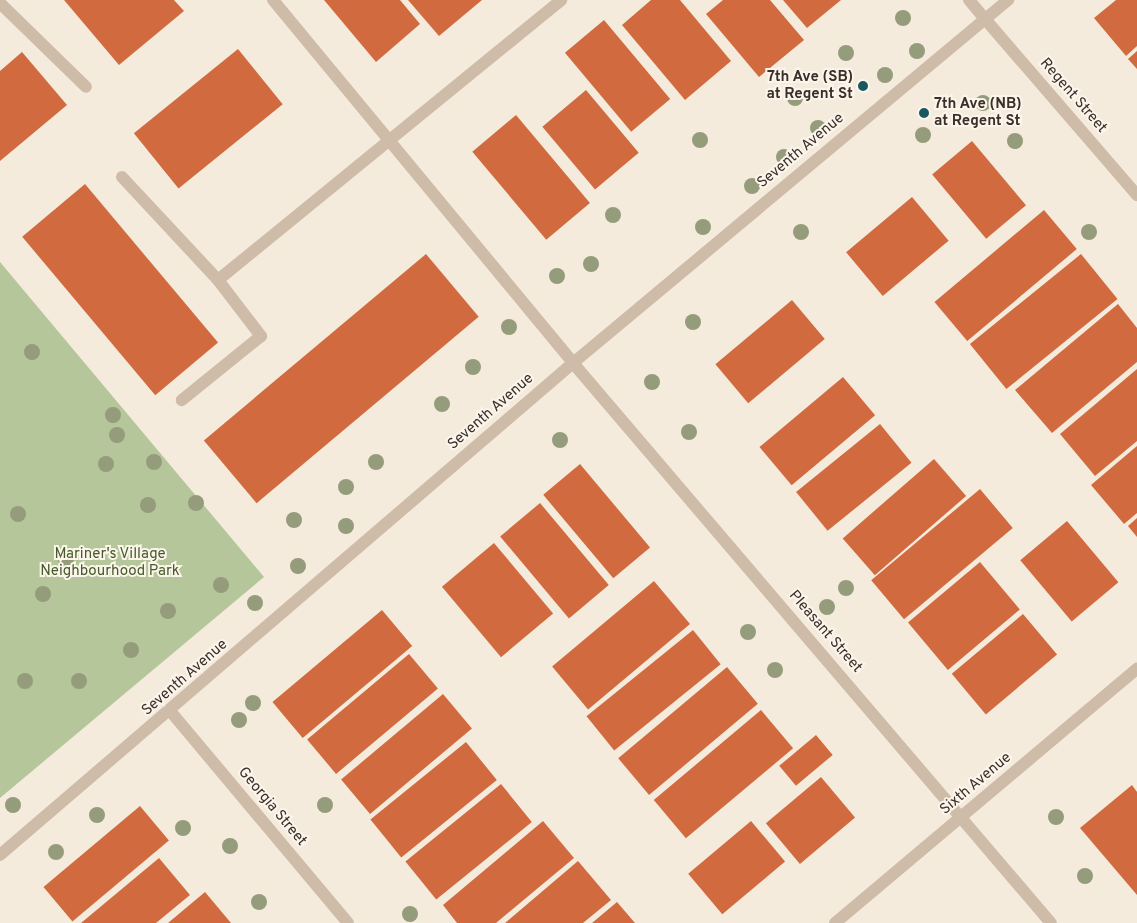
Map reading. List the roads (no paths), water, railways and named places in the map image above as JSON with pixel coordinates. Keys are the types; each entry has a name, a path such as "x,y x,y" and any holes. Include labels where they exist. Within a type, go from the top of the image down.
{"street":[{"name":"Pleasant Street","path":"274,0 573,363 1051,923"},
{"path":"218,280 561,0"},
{"name":"Regent Street","path":"969,0 1137,195"},
{"name":"Seventh Avenue","path":"0,855 170,712 573,363 1008,0"},
{"path":"0,3 86,88"},
{"path":"122,176 218,280 261,336 182,400"},
{"name":"Sixth Avenue","path":"835,923 1137,670"},
{"name":"Georgia Street","path":"170,712 348,923"}],"place":[{"name":"7th Ave (SB) at Regent St","path":"863,86"},
{"name":"7th Ave (NB) at Regent St","path":"924,113"}],"park label":[{"name":"Mariner's Village Neighbourhood Park","path":"110,562"}]}
